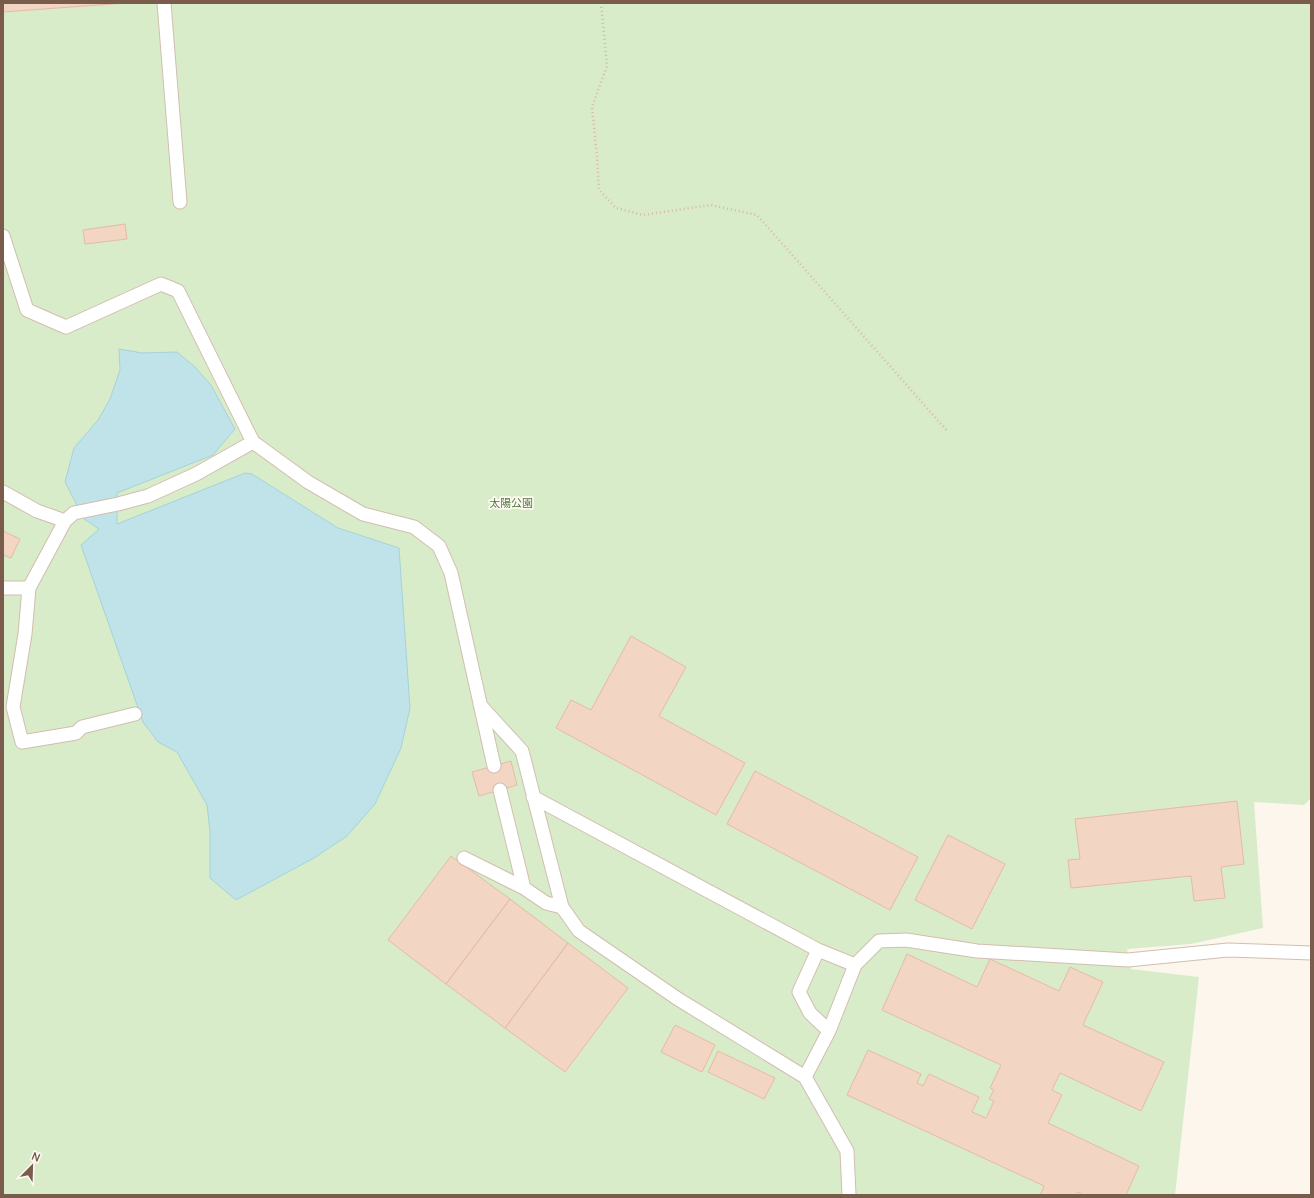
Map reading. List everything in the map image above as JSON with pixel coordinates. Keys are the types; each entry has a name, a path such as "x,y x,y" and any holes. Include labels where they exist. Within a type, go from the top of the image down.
{"lane":[{"path":"164,3 180,202"},
{"path":"3,236 27,310 66,327 161,284 178,291 253,442 308,482 363,514 414,527 439,546 451,573 494,766"},
{"path":"3,492 37,511 69,517 148,496 196,474 253,442"},
{"path":"69,517 29,588 25,634 13,708 22,742 76,733 82,727 135,714"},
{"path":"3,588 29,588"},
{"path":"480,705 522,751 562,907 579,931 678,999 805,1077 847,1151 849,1195"},
{"path":"500,790 524,888"},
{"path":"533,797 818,950 855,965"},
{"path":"464,858 524,888 546,903 562,907"},
{"path":"805,1077 829,1031 855,965 879,941 906,940 977,951 1128,960 1228,950 1311,952"},
{"path":"818,950 799,992 810,1013 829,1031"}],"path":[{"path":"601,3 607,66 592,107 599,190 616,208 644,215 711,205 757,215 948,432"}],"green space":[{"name":"太陽公園","path":"3,3 1311,3 1311,798 1304,805 1254,802 1263,928 1191,944 1127,949 1131,969 1199,977 1175,1195 3,1195"}],"water":[{"path":"119,349 142,353 177,352 195,367 211,385 235,429 213,455 117,493 117,524 245,473 252,474 338,528 399,548 410,708 401,748 375,804 347,836 314,858 236,900 210,878 210,831 207,805 177,752 158,742 143,722 81,545 99,529 84,519 65,482 74,448 98,420 110,399 120,370"}],"building":[{"path":"3,3 126,3 3,12"},
{"path":"125,224 127,239 85,244 83,230"},
{"path":"3,531 20,539 11,558 3,555"},
{"path":"631,636 686,667 659,716 745,763 716,815 556,728 571,700 591,710"},
{"path":"511,761 517,785 479,796 472,772"},
{"path":"755,771 918,857 890,910 727,824"},
{"path":"1237,801 1244,864 1221,867 1225,898 1194,901 1191,876 1071,888 1068,860 1080,859 1075,819"},
{"path":"948,835 1005,864 972,929 915,900"},
{"path":"451,856 510,899 446,984 388,940"},
{"path":"510,899 568,943 505,1028 446,984"},
{"path":"568,943 628,988 565,1072 505,1028"},
{"path":"907,954 977,987 990,959 1059,991 1070,967 1103,982 1083,1025 1164,1062 1141,1111 1060,1073 1052,1090 1062,1095 1048,1123 1139,1166 1126,1195 1084,1195 1078,1192 1076,1195 1040,1195 1044,1186 847,1095 868,1050 921,1074 917,1083 923,1086 929,1074 979,1097 972,1112 986,1118 994,1101 989,1099 994,1090 990,1088 1001,1065 882,1010"},
{"path":"675,1025 715,1045 702,1072 661,1052"},
{"path":"718,1051 775,1078 764,1099 708,1072"}]}
